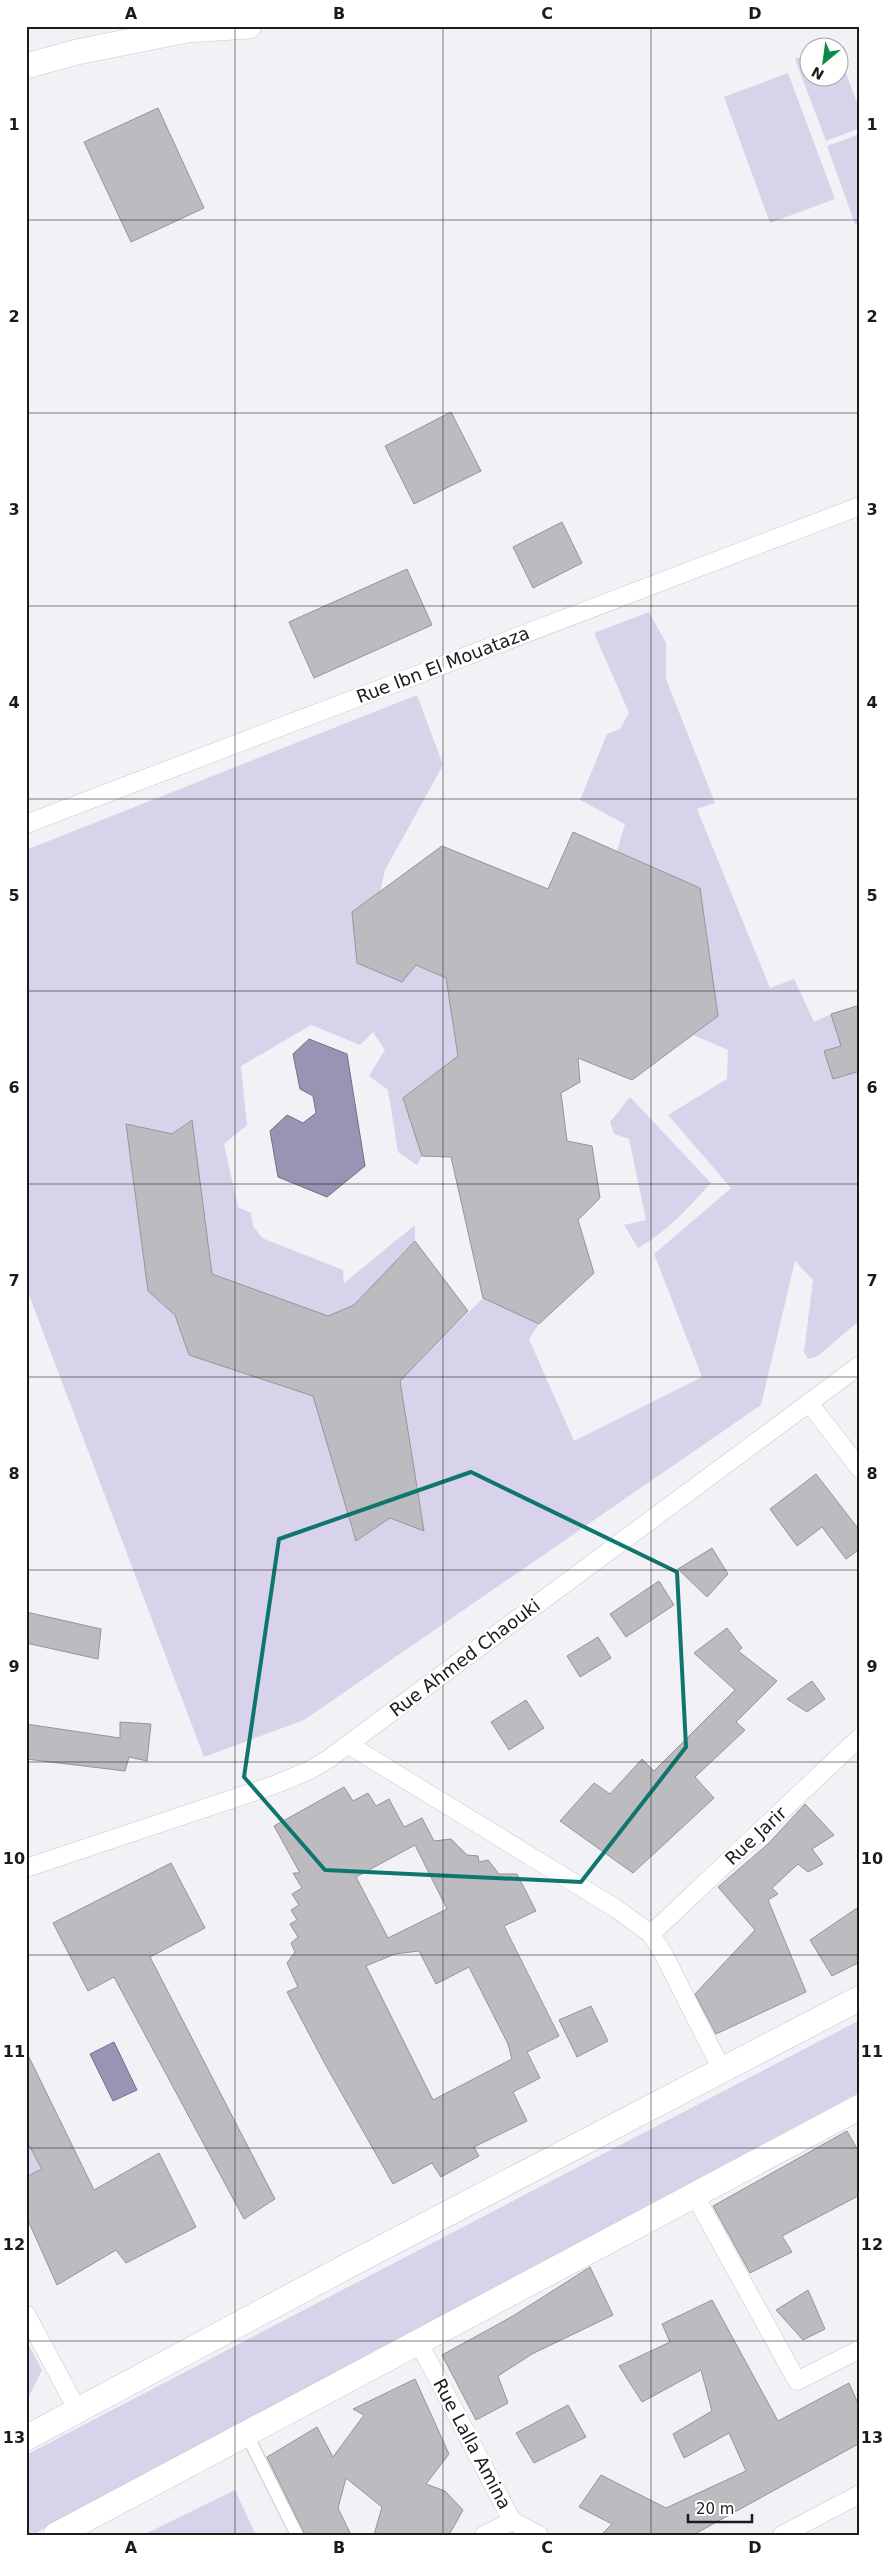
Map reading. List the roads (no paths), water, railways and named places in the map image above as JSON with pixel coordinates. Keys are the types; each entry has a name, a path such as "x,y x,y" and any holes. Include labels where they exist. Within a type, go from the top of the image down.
{"main road":[{"path":"26,66 77,52 187,30 249,26"},
{"path":"26,2438 346,2266 860,1998"},
{"path":"56,2535 860,2107"}],"street":[{"name":"Rue Ibn El Mouataza","path":"26,824 860,506"},
{"name":"Rue Ahmed Chaouki","path":"26,1868 292,1778 349,1745 860,1365"},
{"path":"808,1403 860,1468"},
{"name":"Rue Jarir","path":"651,1934 860,1737"},
{"path":"349,1745 615,1908 651,1934 663,1953 722,2070"},
{"path":"694,2194 797,2381 860,2349"},
{"path":"26,2314 78,2411"},
{"name":"Rue Lalla Amina","path":"418,2341 512,2521 540,2535"},
{"path":"246,2433 297,2535"},
{"path":"782,2535 860,2494"},
{"path":"484,2535 512,2521"}]}
